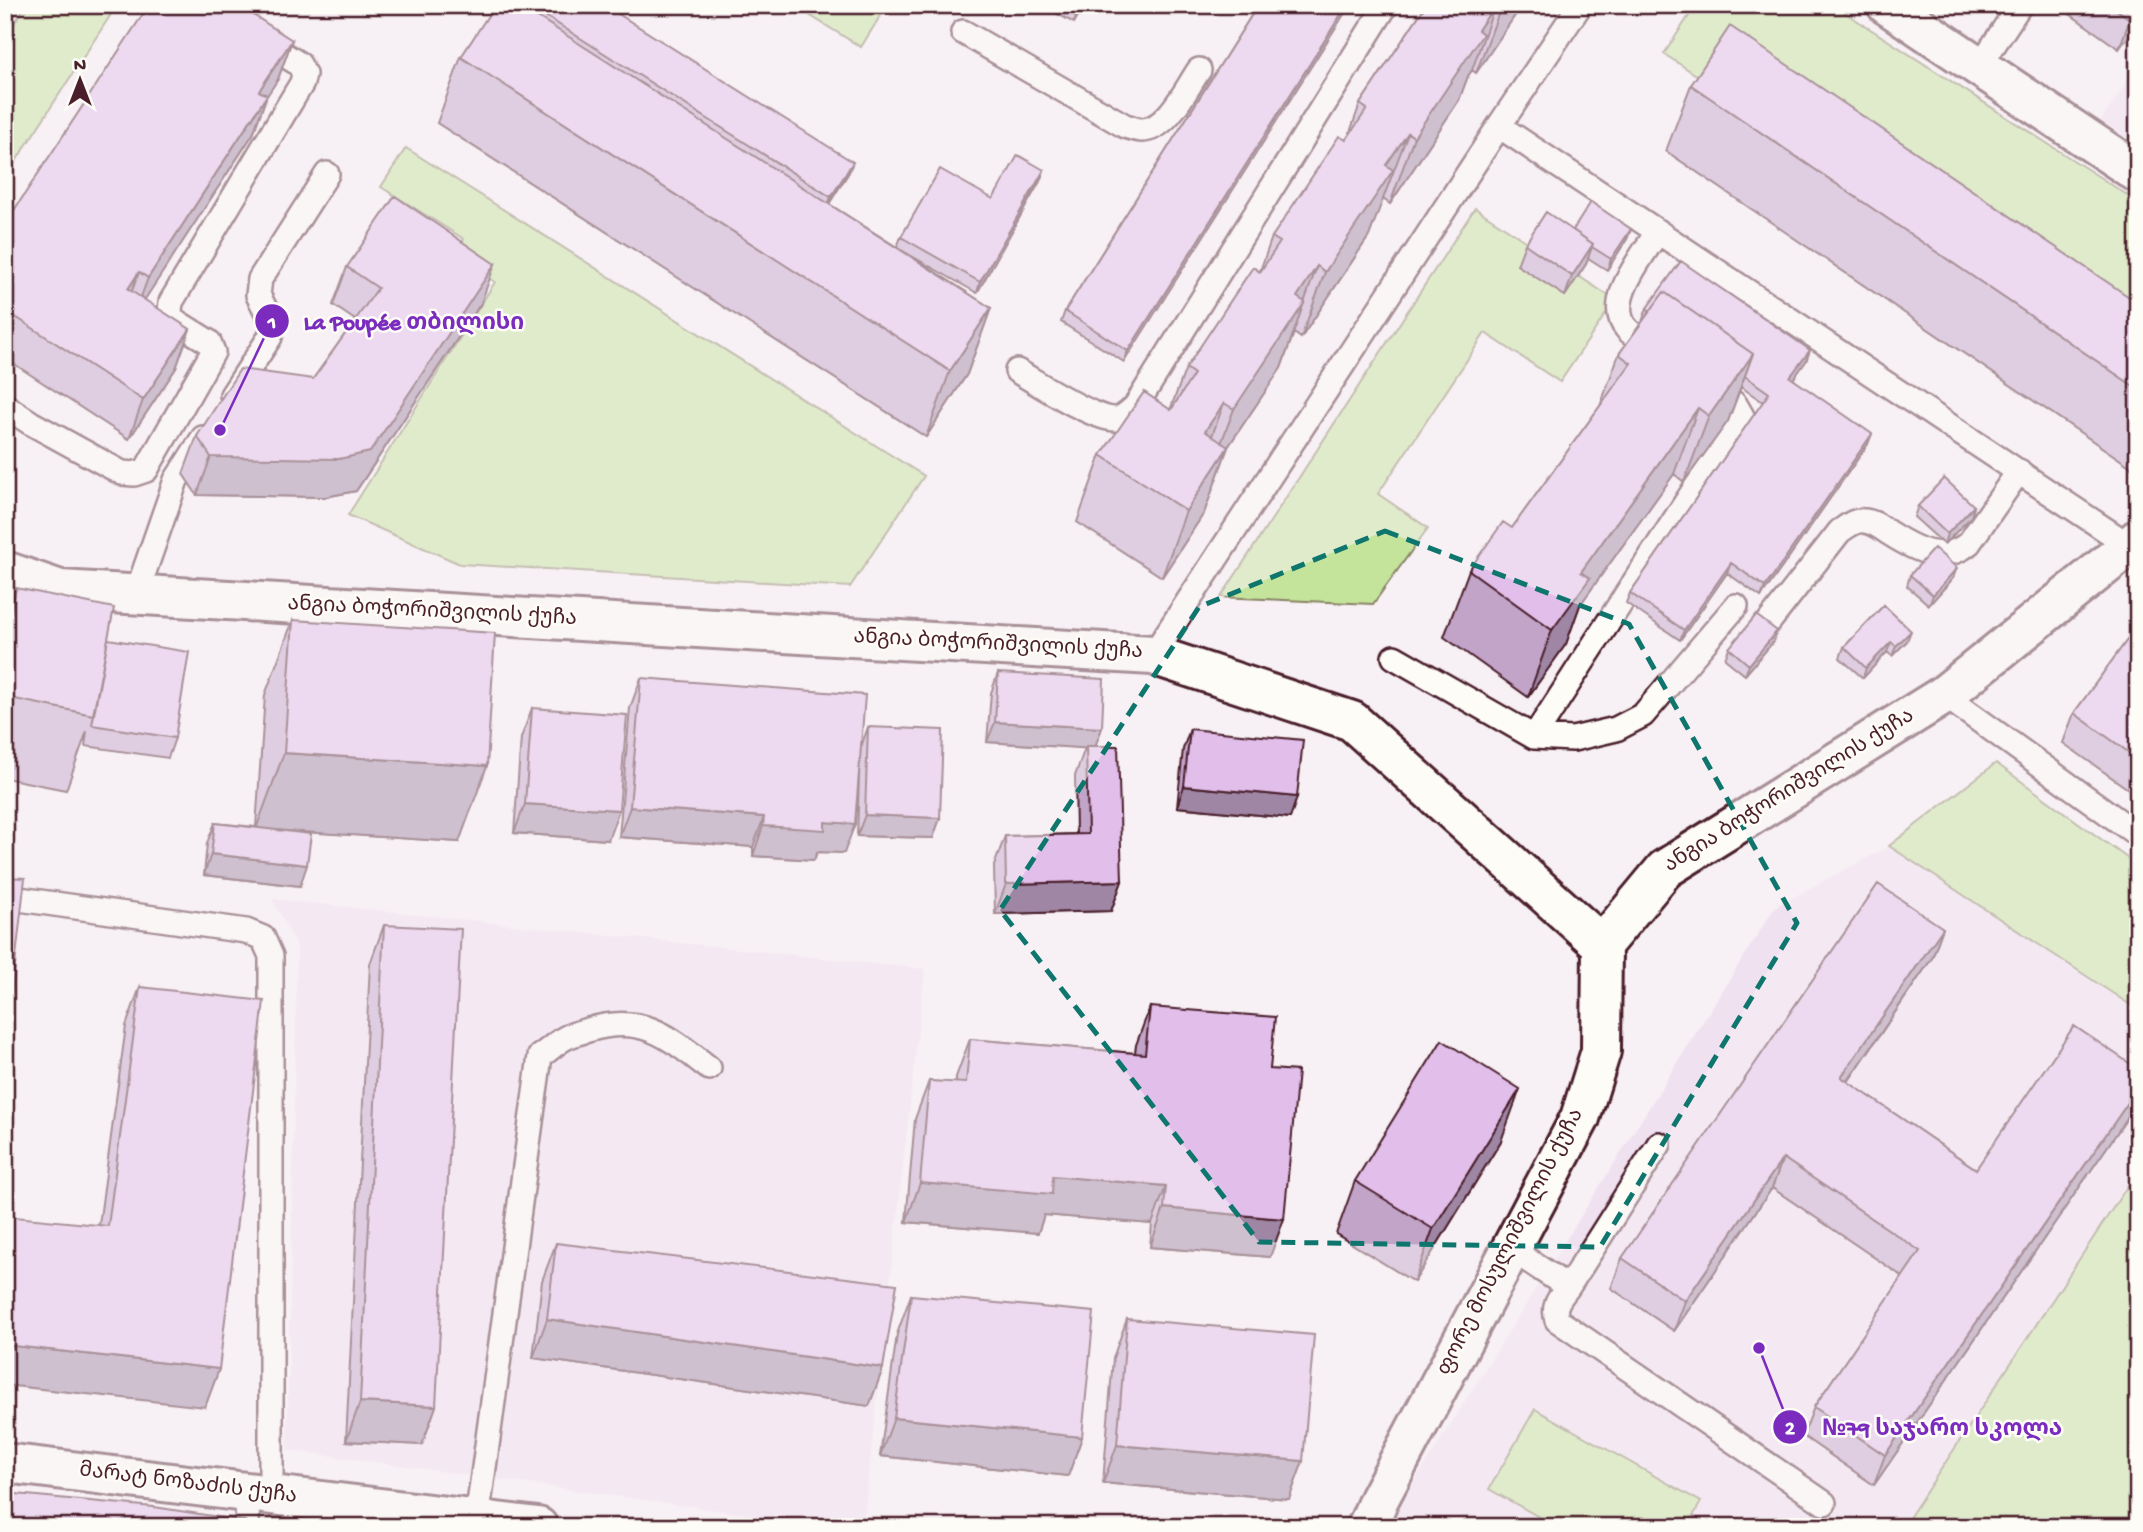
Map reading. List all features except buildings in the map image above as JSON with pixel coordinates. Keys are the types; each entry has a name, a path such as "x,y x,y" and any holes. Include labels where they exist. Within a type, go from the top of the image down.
{"street":[{"path":"1887,5 2138,173"},
{"name":"ანგია ბოჭორიშვილის ქუჩა","path":"5,571 60,590 1153,655 1353,721 1602,944 1665,869 1944,695 2134,542"},
{"name":"ფორე მოსულიშვილის ქუჩა","path":"1367,1527 1379,1499 1580,1118 1601,1051 1602,944"},
{"name":"მარატ ნოზაძის ქუჩა","path":"5,1463 255,1505 477,1519 538,1527"}],"lane":[{"path":"1017,371 1106,419 1120,419 1135,407 1386,5"},
{"path":"1153,655 1580,5"},
{"path":"1979,67 2020,5"},
{"path":"5,406 122,473 134,474 146,470 213,352 209,342 172,319 171,302 302,83 304,74 299,64 241,27"},
{"path":"963,32 1125,126 1141,130 1153,128 1166,119 1199,70"},
{"path":"1499,126 2019,471 2134,542"},
{"path":"136,595 176,480 270,337 273,324 258,295 260,279 327,174"},
{"path":"1658,231 1621,292 1618,311 1629,330 1671,360"},
{"path":"1534,737 1742,416 1735,404 1693,374"},
{"path":"1768,623 1840,531 1851,523 1863,520 1875,524 1909,546 1926,551 1941,554 1958,552 1969,543 2019,471"},
{"path":"1394,657 1534,737 1573,739 1616,729 1643,715 1736,606"},
{"path":"1944,695 2138,835"},
{"path":"5,897 246,931 262,938 271,956 255,1505"},
{"path":"477,1519 540,1056 567,1037 601,1026 630,1023 660,1033 709,1068"},
{"path":"1659,1144 1555,1304 1557,1320 1824,1503"},
{"path":"1511,1250 1568,1287"}],"highlighted area":[{"path":"1385,531 1629,624 1797,923 1600,1247 1259,1242 1000,910 1199,607"}],"shaded area":[{"path":"2138,65 2138,145 2101,121"},
{"path":"1889,846 2138,1010 2138,1170 1903,1527 1386,1527 1775,907"},
{"path":"272,899 925,969 863,1527 837,1527 287,1450 297,947"}],"green space":[{"path":"26,5 117,5 5,178 5,37"},
{"path":"793,5 887,5 861,47"},
{"path":"1696,5 1833,5 2138,202 2138,361 1664,54"},
{"path":"406,148 924,476 850,587 460,564 348,515 495,282 454,256 464,239 381,187"},
{"path":"1475,208 1615,300 1560,382 1485,333 1378,494 1428,528 1373,604 1221,597"},
{"path":"1996,763 2138,866 2138,1010 1889,846"},
{"path":"2138,1170 2138,1518 2120,1527 1903,1527"},
{"path":"1535,1409 1701,1502 1687,1527 1557,1527 1489,1489"}],"place":[{"name":"La Poupée თბილისი","path":"220,430"},
{"name":"№79 საჯარო სკოლა","path":"1759,1348"}]}
